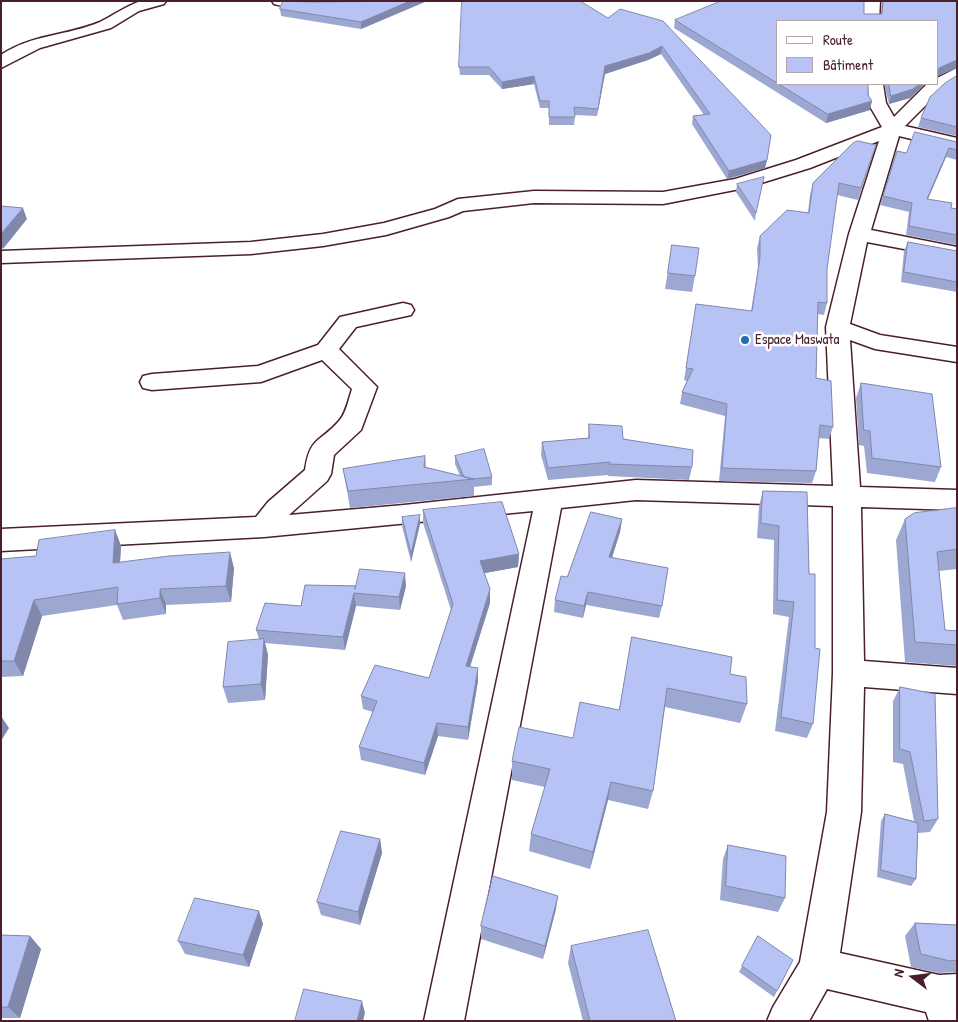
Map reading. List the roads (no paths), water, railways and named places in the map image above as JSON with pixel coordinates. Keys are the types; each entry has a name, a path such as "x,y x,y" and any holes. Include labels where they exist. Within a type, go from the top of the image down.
{"street":[{"path":"84,32 113,1"},
{"path":"1,63 34,44 105,25 134,8 159,1"},
{"path":"279,1 306,4 321,1"},
{"path":"871,20 872,1"},
{"path":"1,41 34,44"},
{"path":"938,84 957,73"},
{"path":"874,85 877,103 892,129 957,144"},
{"path":"1,257 251,248 323,240 386,229 442,213 458,204 534,197 663,198 738,184 803,164 892,129 937,85"},
{"path":"788,1021 818,968 844,812 849,672 847,497 838,327 839,270 859,234 892,129"},
{"path":"859,234 957,253"},
{"path":"152,382 261,374 326,350 348,322 403,310"},
{"path":"838,327 874,342 957,355"},
{"path":"264,527 278,509 318,474 321,452 352,424 365,387 326,350"},
{"path":"1,540 264,527 636,490 957,500"},
{"path":"444,1021 548,500"},
{"path":"849,672 957,681"},
{"path":"818,968 948,1003"}],"place":[{"name":"Espace Maswata","path":"745,340"}]}
